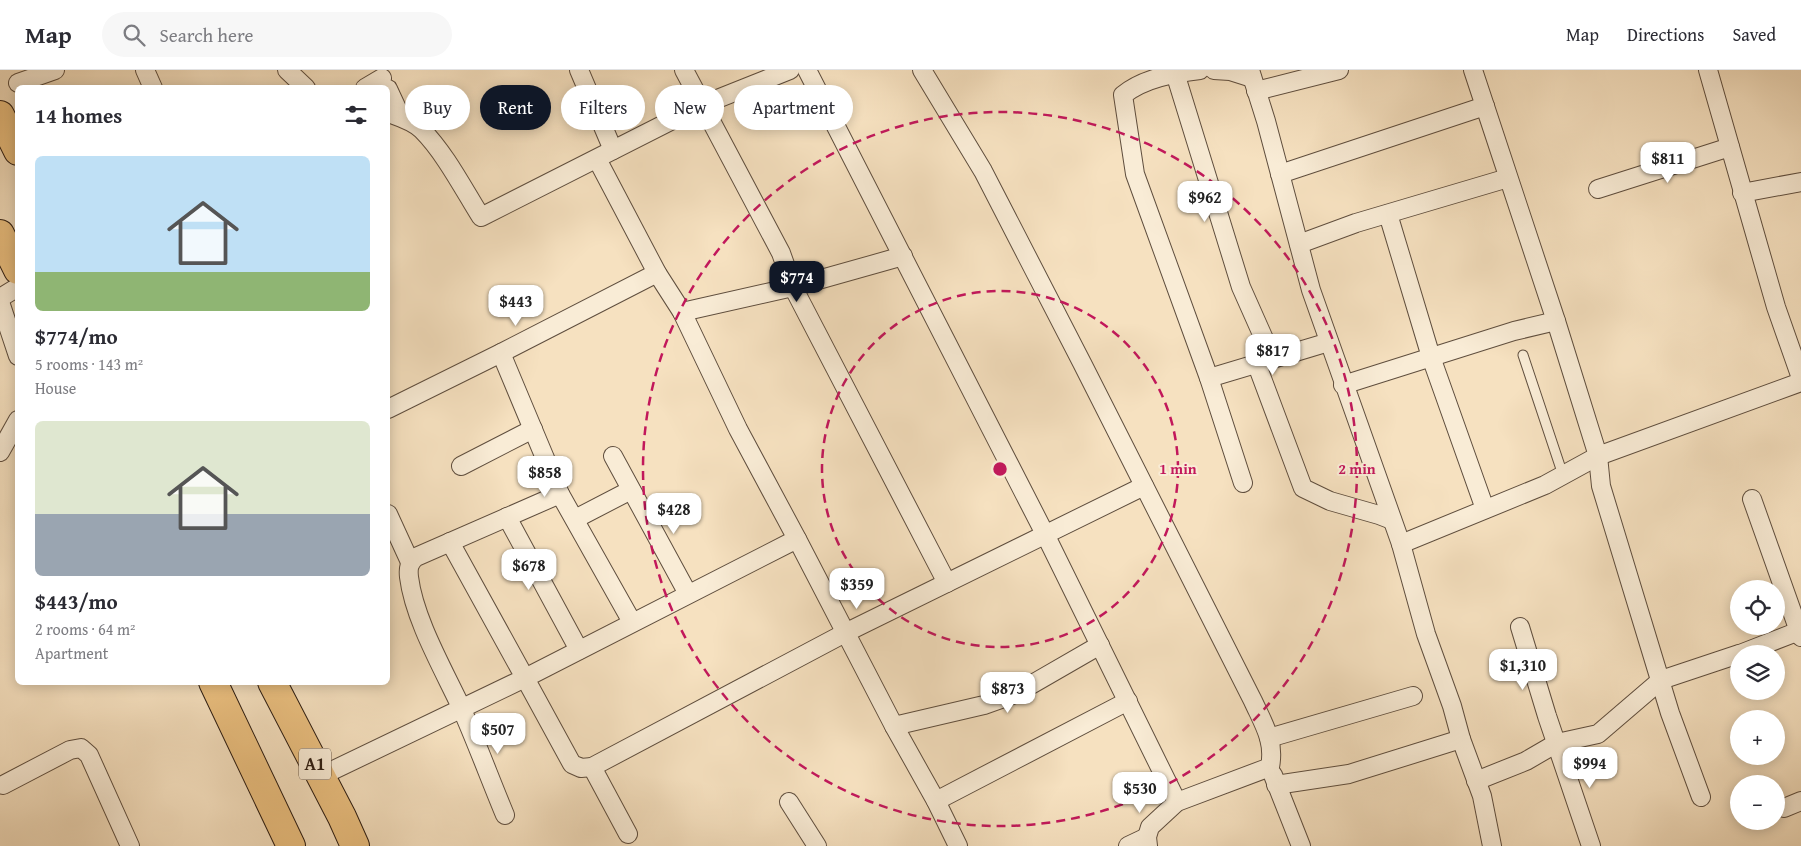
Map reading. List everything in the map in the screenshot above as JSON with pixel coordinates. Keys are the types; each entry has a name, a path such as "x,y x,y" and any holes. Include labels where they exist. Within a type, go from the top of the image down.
{"main road":[{"path":"0,115 15,145"},
{"path":"0,234 15,264"},
{"path":"214,685 291,846"},
{"name":"A1","path":"274,685 355,846"}],"street":[{"path":"17,80 55,70"},
{"path":"145,70 152,85"},
{"path":"287,70 301,85"},
{"path":"579,70 613,150"},
{"path":"684,70 692,85"},
{"path":"724,96 790,70"},
{"path":"807,70 1046,536 1177,802"},
{"path":"922,70 960,130 983,171 1082,362 1253,702 1269,738 1273,753 1270,767 1301,846"},
{"path":"1200,70 1175,73 1133,87 1123,95 1136,174 1243,483"},
{"path":"1214,70 1230,71 1253,79 1339,70"},
{"path":"1473,70 1556,321 1598,456 1601,486 1670,713 1701,797"},
{"path":"1708,70 1776,307 1801,378"},
{"path":"1175,73 1303,488 1330,501 1392,520"},
{"path":"1253,79 1309,282 1343,385 1401,544 1426,634 1482,796 1492,846"},
{"path":"390,100 394,115 422,130 450,166 481,217 655,129"},
{"path":"1280,174 1484,106"},
{"path":"715,130 781,253 793,287 947,583"},
{"path":"1598,189 1730,148"},
{"path":"597,159 657,273 682,312 738,429 894,726 936,801 958,846"},
{"path":"1299,244 1356,223 1508,178"},
{"path":"1742,193 1801,182"},
{"path":"1388,214 1431,357 1486,509"},
{"path":"682,312 793,287 903,256"},
{"path":"390,407 501,353 657,273"},
{"path":"0,298 15,289"},
{"path":"0,302 15,347"},
{"path":"1343,385 1514,332 1556,321"},
{"path":"1208,378 1328,342"},
{"path":"501,353 560,494 632,622"},
{"path":"1401,544 1545,485 1598,456 1801,382"},
{"path":"0,452 15,425"},
{"path":"461,466 533,429"},
{"path":"614,456 688,594"},
{"path":"450,542 572,764 581,768 592,767 845,633 1046,536 1144,486"},
{"path":"575,519 631,490"},
{"path":"410,562 416,557 560,494"},
{"path":"1752,499 1800,634 1766,645"},
{"path":"507,517 579,650"},
{"path":"390,518 410,562 409,579 416,606 505,815"},
{"path":"321,776 525,678 797,539"},
{"path":"1520,628 1547,716 1591,846"},
{"path":"894,726 984,705 1016,694 1100,645"},
{"path":"1476,781 1526,761 1557,743 1598,734 1661,680 1730,657"},
{"path":"1269,738 1413,696"},
{"path":"936,801 1128,702"},
{"path":"1276,785 1349,774 1461,739"},
{"path":"3,785 70,750 81,748 89,755 130,846"},
{"path":"592,767 628,834"},
{"path":"1128,846 1148,841 1150,828 1177,802 1270,767"},
{"path":"1785,808 1801,801"},
{"path":"789,802 818,846"}],"lane":[{"path":"1523,355 1563,475"}]}
